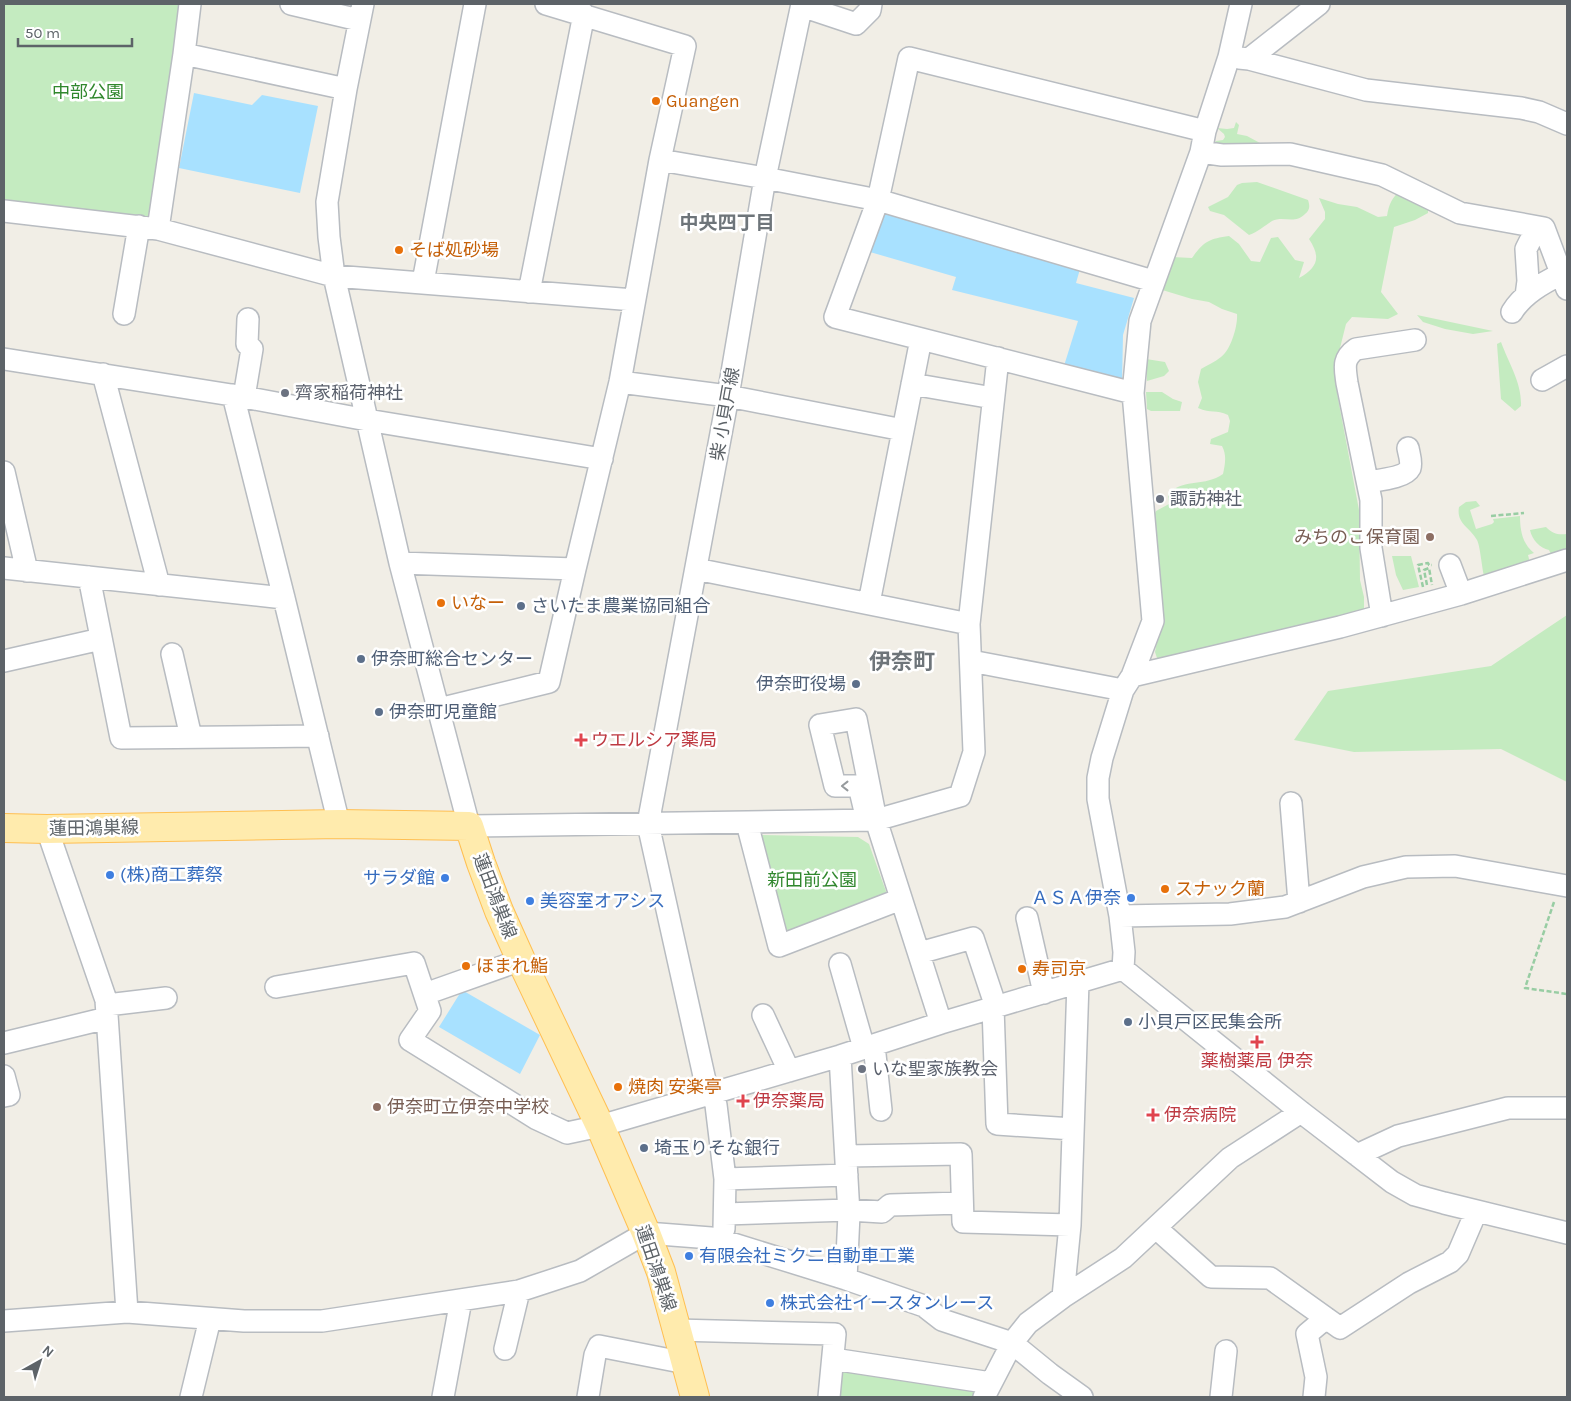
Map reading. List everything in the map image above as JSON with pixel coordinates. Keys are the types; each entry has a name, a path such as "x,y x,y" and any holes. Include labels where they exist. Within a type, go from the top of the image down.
{"main road":[{"name":"蓮田鴻巣線","path":"4,828 47,829 339,824 469,826 484,871 521,960 600,1126 646,1233 661,1272 695,1397"}],"street":[{"path":"124,314 148,228 184,54 190,4"},
{"path":"290,4 361,12 327,202 334,276 400,563 469,826 871,820 960,796 974,752 969,624 998,358"},
{"path":"423,282 475,4"},
{"path":"439,709 549,682 574,569 620,382 660,160 685,46 546,4"},
{"path":"802,5 856,24 870,10 872,4"},
{"path":"1123,969 1124,952 1120,916 1098,800 1098,778 1102,758 1128,683 1153,621 1133,393 1140,321 1201,152 1204,131 1239,58 1241,4"},
{"path":"1239,58 1319,4"},
{"name":"柴 小貝戸線","path":"648,824 728,396 765,178 802,5"},
{"path":"528,292 584,14"},
{"path":"184,54 346,89"},
{"path":"1133,393 835,317 878,200 909,58 1204,131"},
{"path":"1239,58 1366,90 1521,108 1539,112 1567,124"},
{"path":"1201,152 1222,155 1290,154 1382,175 1460,213 1544,228 1564,281 1543,283 1526,296 1512,312"},
{"path":"660,160 878,200 1153,281"},
{"path":"4,211 148,228 334,276 634,300"},
{"path":"1526,296 1528,281 1526,249 1530,241"},
{"path":"248,319 246,344 252,349 238,396 284,598 339,824"},
{"path":"869,603 921,339"},
{"path":"1382,616 1371,548 1371,500 1345,365 1349,355 1356,350 1414,340"},
{"path":"4,359 238,396 367,420 602,459"},
{"path":"1542,380 1567,366"},
{"path":"103,374 160,585"},
{"path":"620,382 728,396 903,430"},
{"path":"912,384 994,398"},
{"path":"1368,482 1404,475 1410,468 1411,462 1408,448"},
{"path":"4,472 27,571"},
{"path":"971,661 1128,683 1382,616 1456,580 1567,560"},
{"path":"400,563 574,569"},
{"path":"4,568 284,598"},
{"path":"696,569 969,624"},
{"path":"89,577 121,738 318,736"},
{"path":"4,661 101,639"},
{"path":"172,654 191,737"},
{"path":"1291,803 1299,902"},
{"path":"871,820 901,899 941,1023"},
{"path":"748,822 779,946 901,899"},
{"path":"648,824 710,1093 716,1105 725,1179 723,1241"},
{"path":"47,829 106,1000 127,1312"},
{"path":"1120,916 1230,914 1284,907 1363,877 1406,867 1455,866 1563,885"},
{"path":"1026,918 1044,993"},
{"path":"919,953 973,938 995,1007 997,1124 1073,1129"},
{"path":"425,994 521,960"},
{"path":"276,987 414,963 430,1011 410,1040 537,1119 567,1133 600,1126 840,1056 941,1023 1123,969"},
{"path":"840,964 869,1047 881,1110"},
{"path":"1123,969 1301,1112 1392,1182 1414,1195 1476,1212 1567,1233"},
{"path":"1063,1297 1070,1225 1078,982"},
{"path":"4,1043 107,1012 166,998"},
{"path":"763,1015 789,1071"},
{"path":"840,1056 849,1210 846,1280"},
{"path":"4,1076 9,1095 4,1096"},
{"path":"1357,1155 1398,1136 1508,1108 1567,1108"},
{"path":"833,1359 988,1390 1012,1343 1028,1323 1063,1297 1123,1258 1230,1158 1301,1112"},
{"path":"725,1179 961,1154 962,1222 1070,1225"},
{"path":"725,1214 849,1210 882,1212 890,1205 962,1203"},
{"path":"1156,1228 1211,1277 1270,1278 1340,1328 1409,1283 1450,1262 1458,1254 1476,1212"},
{"path":"4,1321 127,1312 244,1321 322,1320 519,1291 580,1271 646,1233 711,1238 723,1241 924,1306 942,1320 1012,1343 1082,1397"},
{"path":"505,1349 519,1291"},
{"path":"443,1397 461,1300"},
{"path":"191,1397 210,1318"},
{"path":"1314,1397 1316,1378 1307,1334 1326,1318"},
{"path":"676,1330 836,1334 829,1397"},
{"path":"588,1397 599,1346 686,1363"},
{"path":"1221,1397 1226,1350"}],"path":[{"path":"1491,516 1524,512"},
{"path":"1424,591 1418,565 1428,563 1432,566 1447,563 1456,580 1433,587 1429,568 1424,570 1428,590"},
{"path":"1563,885 1525,988 1567,994"}],"green space":[{"name":"中部公園","path":"4,4 185,4 153,220 4,202"},
{"path":"1236,122 1239,125 1237,134 1247,136 1260,143 1260,147 1213,144 1216,141 1223,140 1225,137 1217,128 1234,128"},
{"path":"1257,182 1308,200 1308,211 1297,219 1276,219 1249,235 1224,215 1210,211 1208,207 1228,197 1237,185"},
{"path":"1402,189 1428,204 1428,213 1415,220 1394,227 1381,292 1398,314 1388,319 1352,317 1346,324 1336,364 1337,393 1359,510 1360,580 1364,597 1364,611 1163,663 1157,658 1155,652 1160,626 1161,588 1150,526 1156,511 1169,504 1168,493 1175,488 1216,478 1223,474 1224,449 1222,446 1210,444 1211,439 1228,432 1230,421 1228,415 1224,413 1198,408 1202,398 1198,382 1201,369 1225,354 1233,337 1237,319 1237,314 1209,302 1159,289 1172,257 1192,258 1208,242 1216,238 1229,236 1239,244 1251,261 1260,262 1271,238 1278,237 1295,260 1304,262 1299,278 1314,266 1316,261 1315,251 1309,239 1325,219 1325,212 1319,198 1357,207 1378,217 1387,216 1392,201"},
{"path":"1417,315 1493,331 1473,334 1445,329 1423,322"},
{"path":"1501,342 1521,398 1521,406 1515,411 1501,399 1497,344"},
{"path":"1146,359 1165,362 1169,371 1164,376 1147,381"},
{"path":"1146,392 1162,392 1182,402 1180,411 1151,411 1147,409"},
{"path":"1476,501 1480,506 1470,510 1476,529 1492,524 1494,522 1493,519 1520,516 1524,541 1534,553 1528,555 1530,563 1484,576 1478,543 1460,518 1459,513 1459,507 1466,502"},
{"path":"1546,527 1556,534 1567,534 1567,551 1552,556 1549,550 1537,543 1530,530"},
{"path":"1392,556 1411,556 1419,587 1403,590 1396,575"},
{"path":"1567,615 1567,782 1501,749 1354,752 1294,740 1328,691 1491,666"},
{"name":"新田前公園","path":"759,835 858,837 869,844 888,897 786,938"},
{"path":"839,1363 982,1389 977,1397 836,1397"}],"water":[{"path":"194,93 252,105 262,95 318,106 300,193 179,168"},
{"path":"887,212 1080,269 1076,283 1134,298 1123,335 1122,384 1063,369 1078,321 952,290 956,277 870,252 882,214"},
{"path":"462,990 540,1035 520,1074 439,1027"}],"place":[{"name":"Guangen","path":"656,101"},
{"name":"そば処砂場","path":"399,250"},
{"name":"齊家稲荷神社","path":"285,393"},
{"name":"諏訪神社","path":"1160,499"},
{"name":"みちのこ保育園","path":"1430,537"},
{"name":"いなー","path":"441,603"},
{"name":"さいたま農業協同組合","path":"521,606"},
{"name":"伊奈町総合センター","path":"361,659"},
{"name":"伊奈町役場","path":"856,684"},
{"name":"伊奈町児童館","path":"379,712"},
{"name":"ウエルシア薬局","path":"581,740"},
{"name":"(株)商工葬祭","path":"110,875"},
{"name":"サラダ館","path":"445,878"},
{"name":"スナック蘭","path":"1165,889"},
{"name":"ＡＳＡ伊奈","path":"1131,898"},
{"name":"美容室オアシス","path":"530,901"},
{"name":"ほまれ鮨","path":"466,966"},
{"name":"寿司京","path":"1022,969"},
{"name":"小貝戸区民集会所","path":"1128,1022"},
{"name":"薬樹薬局 伊奈","path":"1257,1042"},
{"name":"いな聖家族教会","path":"862,1069"},
{"name":"焼肉 安楽亭","path":"618,1087"},
{"name":"伊奈薬局","path":"743,1101"},
{"name":"伊奈町立伊奈中学校","path":"377,1107"},
{"name":"伊奈病院","path":"1153,1115"},
{"name":"埼玉りそな銀行","path":"644,1148"},
{"name":"有限会社ミクニ自動車工業","path":"689,1256"},
{"name":"株式会社イースタンレース","path":"770,1303"}],"district":[{"name":"中央四丁目","path":"727,223"},
{"name":"伊奈町","path":"902,662"}]}
